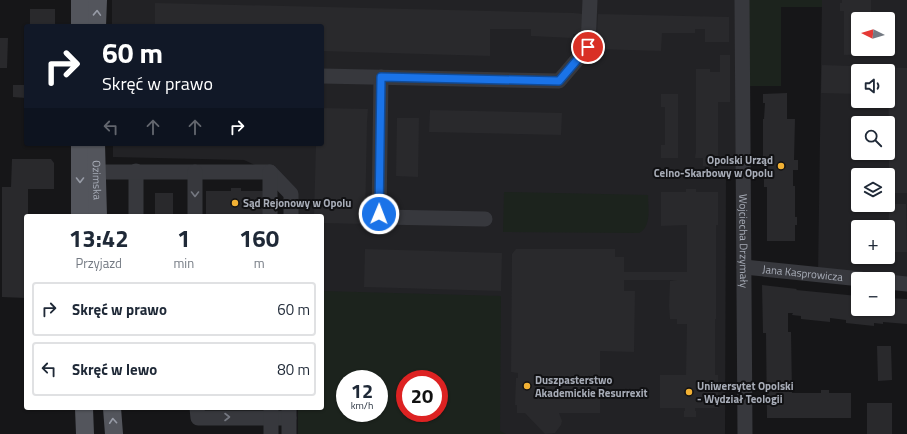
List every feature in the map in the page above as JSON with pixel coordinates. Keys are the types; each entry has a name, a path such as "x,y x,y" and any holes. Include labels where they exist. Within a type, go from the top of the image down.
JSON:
{"main road":[{"path":"80,0 80,24"},
{"path":"97,24 98,0"},
{"name":"Ozimska","path":"80,146 80,214"},
{"name":"Ozimska","path":"96,146 98,214"},
{"path":"84,410 85,434"},
{"path":"112,410 114,434"}],"street":[{"path":"324,76 559,81 588,47 590,0"},
{"name":"Wojciecha Drzymały","path":"742,0 745,434"},
{"path":"381,77 379,214 382,217 485,219"},
{"path":"136,171 136,214"},
{"path":"96,172 270,172 291,194 291,214"},
{"path":"195,172 195,214"},
{"path":"270,172 270,214"},
{"name":"Jana Kasprowicza","path":"744,267 851,278"},
{"path":"895,283 907,284"},
{"path":"198,410 198,418 289,413 289,434"},
{"path":"270,434 271,413"}],"shaded area":[{"path":"112,0 742,0 743,175 726,175 725,434 298,434 298,410 324,410 324,214 291,214 291,194 270,172 244,160 113,157 113,146 324,146 324,24 112,24"},
{"path":"742,0 822,0 822,7 781,7 781,86 743,86"},
{"path":"822,0 907,0 907,284 895,281 895,272 851,272 851,278 818,275"},
{"path":"504,192 648,195 648,221 643,230 639,233 503,232"},
{"path":"324,291 501,296 500,431 506,434 298,434 298,410 324,410"}],"building":[{"path":"842,0 871,0 871,12 851,12 851,55 844,55 844,11 840,11 840,3 842,3"},
{"path":"155,3 574,13 583,14 583,34 573,34 573,38 531,36 531,29 490,29 490,56 324,51 324,24 155,24"},
{"path":"30,9 55,9 55,24 30,24"},
{"path":"598,14 729,17 729,42 705,42 705,29 695,29 695,33 662,33 661,51 596,49"},
{"path":"0,38 8,38 7,68 0,68"},
{"path":"720,55 730,55 730,102 718,102 718,158 712,158 711,166 703,166 703,158 695,158 696,69 710,69 710,72 720,72"},
{"path":"822,65 851,66 851,94 821,93"},
{"path":"895,68 907,68 907,193 895,193 895,168 889,168 889,160 895,160 895,116 889,116 889,108 895,108"},
{"path":"13,85 24,85 24,98 13,97"},
{"name":"Opolski Urząd Celno-Skarbowy w Opolu","path":"787,93 787,119 795,119 794,160 798,160 798,170 793,170 793,186 795,186 795,217 797,217 797,225 795,225 795,241 767,241 767,187 764,187 763,161 763,119 765,103 763,103 763,94"},
{"path":"661,94 678,94 678,158 661,158 661,145 665,145 665,107 661,107"},
{"path":"324,108 368,109 365,224 324,223 324,214 314,214 316,146 324,146"},
{"path":"430,110 562,113 561,135 429,132"},
{"path":"397,118 419,118 418,177 396,176"},
{"path":"12,159 51,159 54,163 54,189 28,189 28,214 24,214 24,298 2,297 2,187 11,187"},
{"name":"Sąd Rejonowy w Opolu","path":"231,188 241,188 241,191 263,191 263,214 206,214 206,191 231,191"},
{"path":"686,189 696,189 696,192 718,192 718,225 716,225 715,375 718,375 718,408 695,408 696,417 684,417 685,408 660,408 660,375 686,375 687,324 677,324 677,319 670,319 670,281 677,280 624,280 624,291 635,291 634,352 600,351 600,413 559,413 562,421 561,425 555,433 545,434 525,413 517,413 517,405 515,405 516,378 518,378 518,373 511,372 512,254 516,249 615,249 615,257 624,257 624,272 687,272 687,225 661,226 661,192 686,192"},
{"path":"155,193 173,193 173,214 155,214"},
{"path":"895,204 906,204 907,252 895,252 895,220 889,220 889,212 895,212"},
{"path":"365,249 502,253 501,291 364,287"},
{"path":"762,285 851,295 851,316 895,316 895,298 907,299 907,324 883,322 883,324 874,323 874,326 846,323 846,320 830,318 830,322 801,319 801,316 788,313 788,332 791,332 792,393 821,393 821,390 829,390 829,393 851,393 851,418 767,418 766,333 763,333"},
{"path":"877,346 891,346 892,380 878,381"},
{"path":"867,403 892,403 892,434 867,434"}],"place":[{"name":"Opolski Urząd Celno-Skarbowy w Opolu","path":"781,166"},
{"name":"Sąd Rejonowy w Opolu","path":"235,203"},
{"name":"Duszpasterstwo Akademickie Resurrexit","path":"527,386"},
{"name":"Uniwersytet Opolski - Wydział Teologii","path":"689,392"}],"route":[{"path":"379,214 381,77 559,81 588,47"}]}
